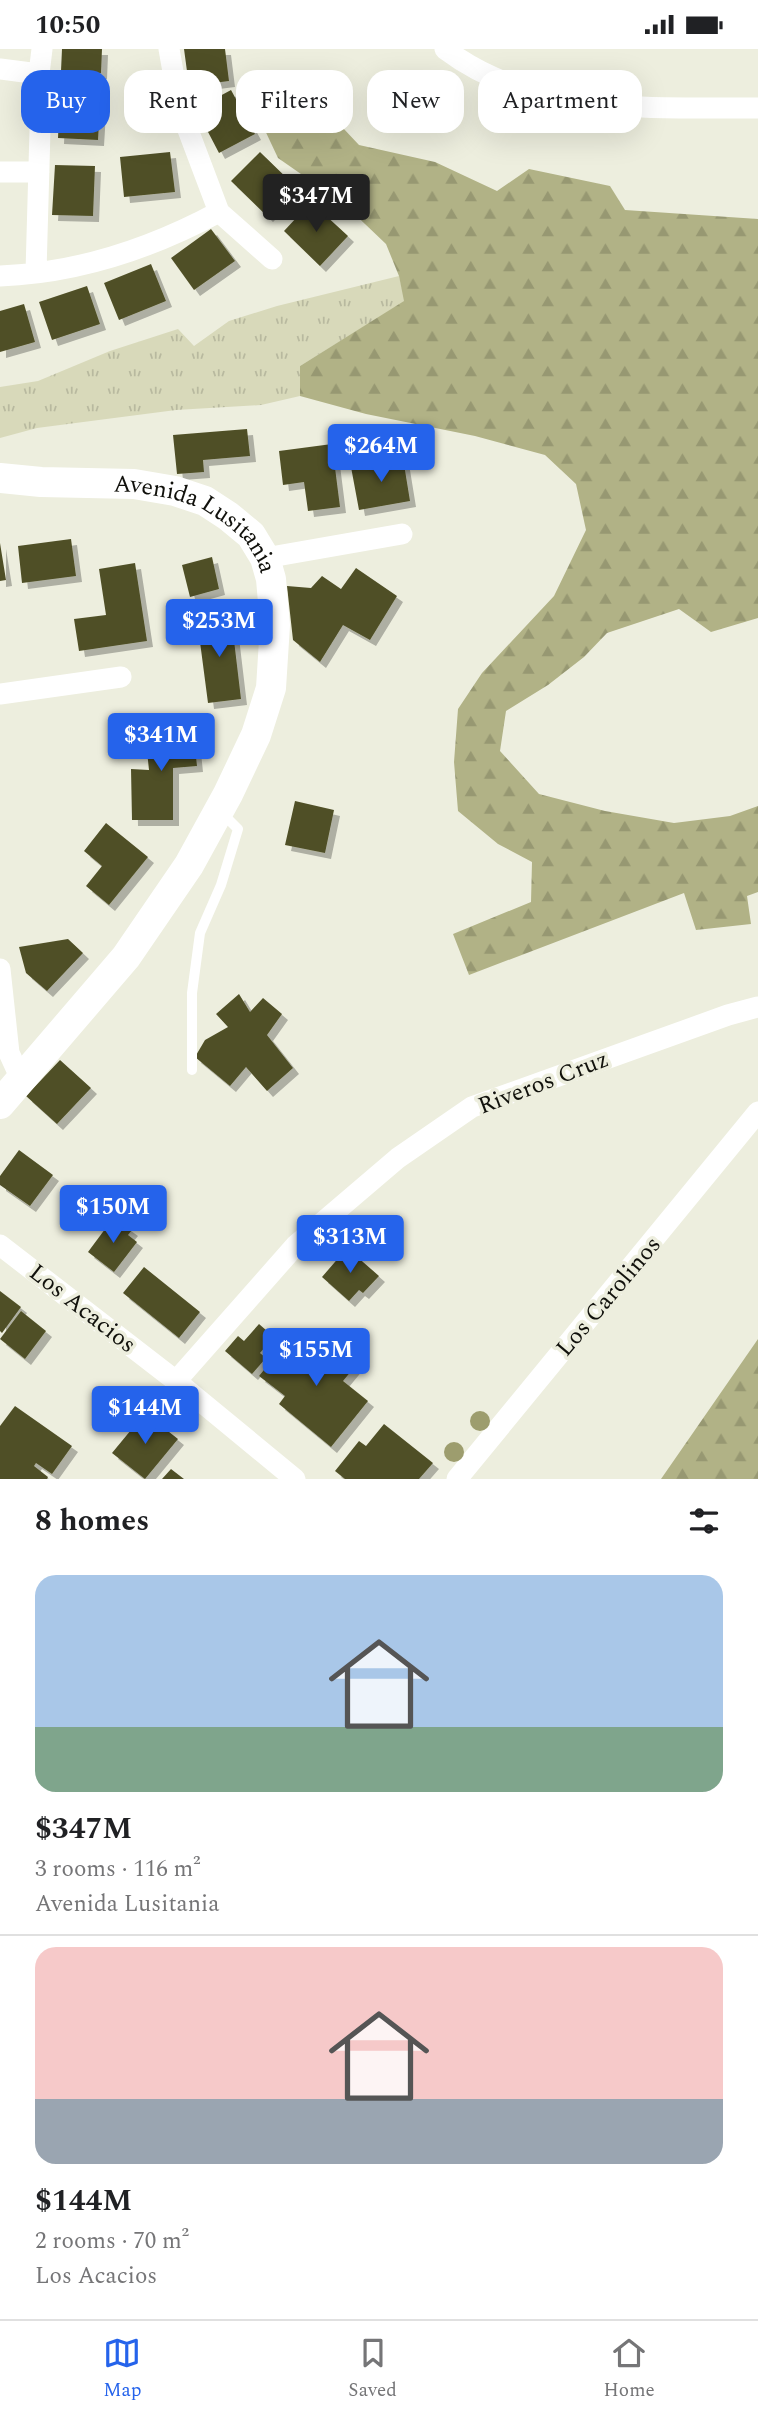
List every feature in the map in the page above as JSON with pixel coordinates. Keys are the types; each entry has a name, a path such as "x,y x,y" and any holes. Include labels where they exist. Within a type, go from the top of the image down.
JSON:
{"street":[{"path":"39,70 42,49"},
{"path":"169,49 179,106 219,212 272,258"},
{"path":"446,49 488,76 538,95 561,100 641,106 758,108"},
{"path":"0,69 21,72"},
{"path":"36,272 39,133"},
{"path":"0,172 39,172"},
{"path":"0,276 98,261 173,236 219,212"},
{"name":"Avenida Lusitania","path":"0,478 41,482 134,484 174,491 205,501 251,535 265,558 271,579 275,625 271,688 256,735 189,865 126,957 0,1104"},
{"path":"265,558 402,534"},
{"path":"0,694 121,677"},
{"path":"0,969 9,1053 21,1079"},
{"name":"Riveros Cruz","path":"176,1381 296,1245 398,1159 472,1107 727,1015 758,1007"},
{"name":"Los Carolinos","path":"457,1479 758,1112"},
{"name":"Los Acacios","path":"0,1245 176,1381 295,1479"}],"lane":[{"path":"192,1070 192,993 200,933 221,885 238,829 219,810"}],"green space":[{"path":"266,133 348,133 359,145 435,162 497,191 529,169 610,186 625,210 758,219 758,618 711,632 679,609 607,633 584,657 548,685 506,711 500,751 539,794 605,811 674,823 730,816 758,806 758,892 747,896 751,924 696,930 684,893 469,975 453,934 531,902 532,862 498,844 458,811 454,762 458,709 482,673 554,596 586,530 576,484 545,455 300,396 300,366 404,301 399,276 386,244 344,204 278,158"},
{"path":"399,276 405,301 300,366 300,396 261,405 176,410 37,428 0,438 0,387 38,381 110,351 178,329 194,346 229,321 277,306"},
{"path":"758,1339 758,1479 661,1479"}],"building":[{"path":"62,49 102,49 101,70 61,70"},
{"path":"184,49 225,49 229,81 222,82 222,70 187,70"},
{"path":"231,90 236,99 236,133 255,134 219,153 209,133 222,133 222,95"},
{"path":"58,133 98,133 98,140 58,138"},
{"path":"170,152 175,192 124,197 120,157"},
{"path":"260,152 296,187 267,216 231,181"},
{"path":"55,165 95,166 93,216 52,215"},
{"path":"311,202 348,236 320,266 284,231"},
{"path":"211,229 235,261 194,290 171,258"},
{"path":"151,264 166,301 119,320 104,283"},
{"path":"87,286 100,324 52,340 39,302"},
{"path":"24,304 35,342 0,352 0,311"},
{"path":"247,429 250,456 203,460 204,472 177,474 173,435"},
{"path":"332,444 340,507 308,511 304,482 283,485 279,451"},
{"path":"403,458 410,501 359,510 351,467"},
{"path":"71,539 76,576 22,583 18,546"},
{"path":"0,543 6,580 0,581"},
{"path":"212,557 219,589 190,597 182,565"},
{"path":"135,563 147,641 79,651 74,619 106,615 99,569"},
{"path":"356,568 397,596 370,640 343,625 320,662 293,640 287,586 311,588 322,576 341,589"},
{"path":"231,615 241,699 208,703 197,619"},
{"path":"193,727 197,766 173,768 173,820 132,820 131,769 149,770 145,732"},
{"path":"295,801 334,810 325,853 285,845"},
{"path":"106,823 148,857 109,905 86,886 102,866 84,851"},
{"path":"68,939 83,953 47,991 26,973 19,947"},
{"path":"239,994 250,1012 263,998 282,1014 267,1035 293,1068 267,1091 246,1067 230,1086 195,1057 205,1040 228,1027 216,1014"},
{"path":"60,1060 91,1088 57,1124 26,1096"},
{"path":"19,1150 53,1175 30,1206 0,1185 0,1176"},
{"path":"114,1217 132,1230 128,1235 137,1242 114,1272 88,1252"},
{"path":"347,1248 379,1276 363,1293 359,1290 349,1301 322,1277"},
{"path":"144,1267 200,1312 179,1338 123,1293"},
{"path":"0,1291 21,1307 2,1333 0,1331"},
{"path":"21,1311 46,1331 25,1359 0,1339"},
{"path":"259,1324 274,1337 260,1353 266,1358 252,1374 225,1351 238,1336 244,1341"},
{"path":"292,1335 320,1357 331,1343 357,1364 343,1381 368,1401 331,1447 279,1404 285,1396 259,1376"},
{"path":"15,1406 72,1446 52,1474 36,1463 34,1466 48,1477 47,1479 0,1479 0,1426"},
{"path":"145,1413 178,1439 145,1479 112,1453"},
{"path":"384,1424 433,1463 419,1479 345,1479 335,1471 359,1441 366,1446"},
{"path":"171,1469 184,1479 162,1479"}]}
